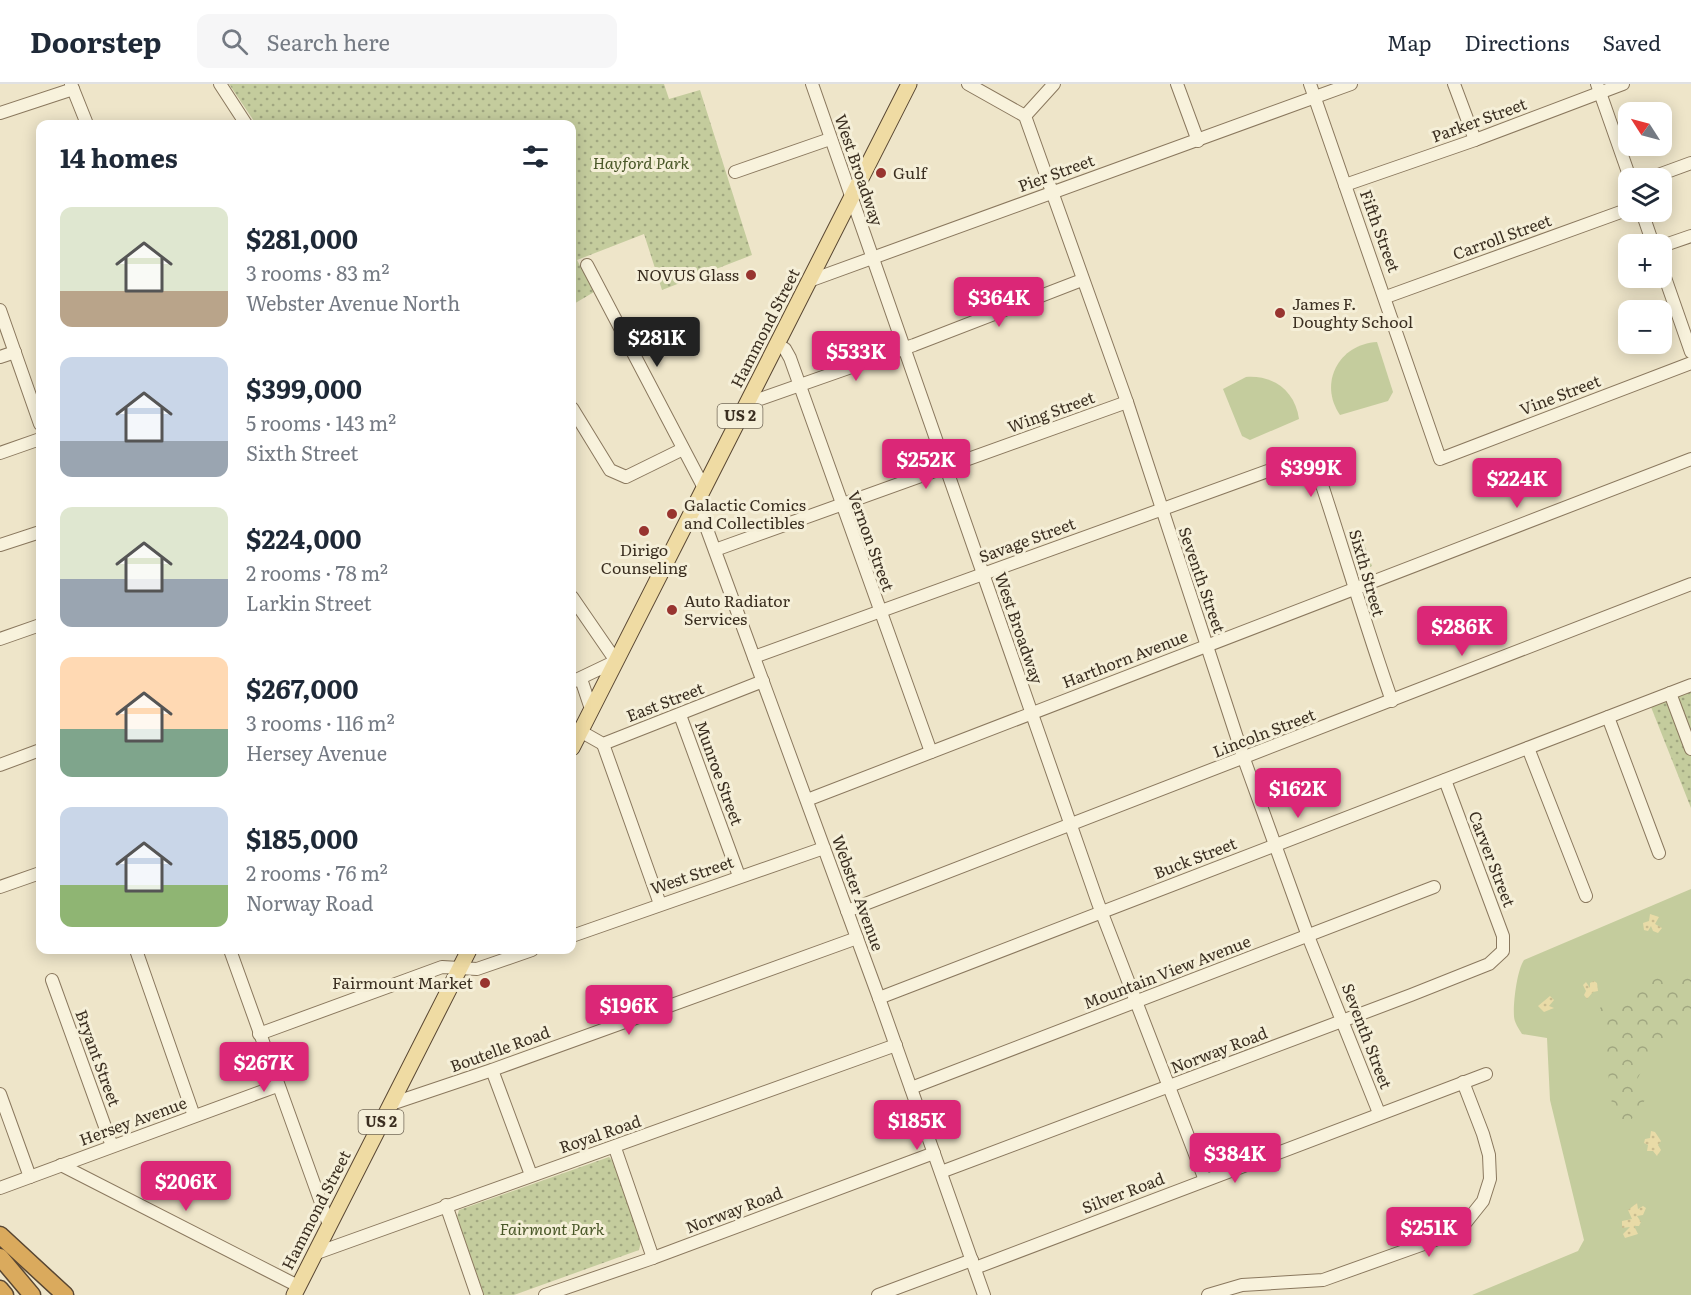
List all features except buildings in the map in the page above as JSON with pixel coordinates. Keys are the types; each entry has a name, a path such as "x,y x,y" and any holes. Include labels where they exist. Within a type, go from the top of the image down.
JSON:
{"highway":[{"path":"0,1235 64,1295"},
{"path":"0,1257 32,1295"},
{"path":"0,1289 5,1295"}],"main road":[{"name":"Hammond Street","path":"576,740 909,84"},
{"name":"Hammond Street","path":"296,1291 467,954"}],"street":[{"path":"220,84 243,120"},
{"name":"West Broadway","path":"812,84 850,200 947,467 1070,826 1167,1087 1205,1180"},
{"path":"968,84 1025,116 1053,84"},
{"path":"1177,84 1198,141"},
{"name":"Fifth Street","path":"1310,84 1386,297 1440,459"},
{"name":"Pier Street","path":"809,281 1351,84"},
{"path":"1454,84 1475,140"},
{"name":"Parker Street","path":"1345,185 1475,140 1599,88 1623,84"},
{"path":"0,113 72,87 85,120"},
{"path":"1599,88 1627,168"},
{"name":"Seventh Street","path":"1025,116 1127,402 1244,759 1308,936 1344,1020 1378,1113"},
{"path":"735,172 830,139"},
{"path":"1672,170 1691,163"},
{"name":"Carroll Street","path":"1386,297 1618,213"},
{"path":"1672,243 1691,236"},
{"path":"587,265 704,488"},
{"path":"746,404 904,349 1082,280"},
{"path":"1669,288 1690,345"},
{"path":"0,310 36,412"},
{"name":"Vernon Street","path":"777,344 785,349 931,752"},
{"path":"0,357 15,352"},
{"name":"Vine Street","path":"1440,459 1691,363"},
{"name":"Wing Street","path":"715,550 840,503 1127,402"},
{"path":"576,415 610,470 626,477 683,449"},
{"path":"0,453 36,440"},
{"name":"Savage Street","path":"754,657 1312,454"},
{"name":"Sixth Street","path":"1312,454 1355,588 1356,599 1392,701"},
{"name":"Harthorn Avenue","path":"807,800 1691,459"},
{"name":"Webster Avenue","path":"695,505 715,550 807,800 984,1295"},
{"path":"0,545 36,533"},
{"name":"Lincoln Street","path":"847,910 1244,759 1691,584"},
{"path":"576,603 616,661 576,681 591,709"},
{"path":"0,639 36,626"},
{"name":"East Street","path":"603,744 763,681"},
{"name":"Buck Street","path":"879,998 1691,685"},
{"path":"1670,693 1691,749"},
{"name":"Munroe Street","path":"680,715 739,876"},
{"path":"1608,717 1659,853"},
{"path":"580,731 603,744 660,904"},
{"path":"1528,748 1586,896"},
{"path":"0,765 36,752"},
{"name":"Carver Street","path":"1445,780 1503,936 1503,951"},
{"name":"West Street","path":"576,935 824,848"},
{"path":"0,887 36,874"},
{"name":"Mountain View Avenue","path":"911,1088 1434,887"},
{"name":"Boutelle Road","path":"391,1104 492,1070 857,938"},
{"name":"Norway Road","path":"941,1172 1489,964 1503,951"},
{"path":"137,954 194,1116"},
{"path":"231,954 277,1086 329,1225"},
{"path":"259,1034 442,967 477,969 520,954"},
{"name":"Bryant Street","path":"52,980 112,1146"},
{"name":"Royal Road","path":"314,1254 531,1175 615,1148 896,1045"},
{"path":"492,1070 531,1175"},
{"name":"Silver Road","path":"878,1295 973,1264 1205,1180 1486,1074"},
{"path":"1208,1295 1242,1285 1323,1280 1435,1240 1463,1226 1483,1201 1490,1179 1489,1155 1463,1082"},
{"name":"Hersey Avenue","path":"0,1188 277,1086"},
{"path":"0,1094 30,1177"},
{"path":"615,1148 653,1258"},
{"name":"Norway Road","path":"545,1295 570,1291 934,1153"},
{"path":"61,1165 296,1291"},
{"path":"446,1205 477,1295"}],"green space":[{"name":"Hayford Park","path":"229,84 664,84 669,99 700,90 752,255 662,290 644,234 577,260 594,292 576,303 576,120 253,120"},
{"path":"1377,342 1393,392 1388,401 1340,415 1331,390 1336,367 1352,350 1364,344"},
{"path":"1246,377 1266,379 1282,387 1293,400 1299,419 1250,440 1242,436 1223,389"},
{"path":"1362,538 1372,566 1361,570 1351,542"},
{"path":"1691,692 1691,808 1651,707"},
{"path":"1691,889 1691,1295 1472,1295 1578,1251 1584,1240 1550,1100 1547,1038 1522,1034 1514,1018 1516,987 1524,960"},
{"path":"1673,970 1691,975 1691,1019 1664,1041 1647,1062 1635,1084 1645,1100 1631,1120 1621,1127 1614,1121 1602,1023 1597,1011 1604,1004 1618,1006 1619,995"},
{"name":"Fairmont Park","path":"609,1157 613,1161 641,1242 639,1250 514,1295 484,1295 457,1217 459,1210"}],"sand":[{"path":"1650,914 1659,917 1655,924 1662,928 1658,933 1653,931 1651,926 1648,931 1644,930 1643,923 1649,921"},
{"path":"1594,981 1597,983 1598,991 1593,992 1587,999 1583,985 1586,982 1590,988 1590,983"},
{"path":"1550,996 1554,1000 1549,1006 1554,1008 1544,1012 1538,1006"},
{"path":"1651,1131 1655,1132 1661,1141 1658,1145 1661,1150 1657,1156 1653,1151 1647,1151 1648,1145 1644,1143 1645,1139 1650,1138"},
{"path":"1637,1203 1638,1209 1643,1206 1646,1208 1643,1215 1637,1216 1641,1222 1639,1226 1634,1226 1638,1234 1625,1238 1623,1234 1630,1227 1622,1228 1622,1221 1632,1219 1628,1210"}],"place":[{"name":"Gulf","path":"881,173"},
{"name":"NOVUS Glass","path":"751,275"},
{"name":"James F. Doughty School","path":"1280,313"},
{"name":"Galactic Comics and Collectibles","path":"672,514"},
{"name":"Dirigo Counseling","path":"644,531"},
{"name":"Auto Radiator Services","path":"672,610"},
{"name":"Fairmount Market","path":"485,983"}]}
